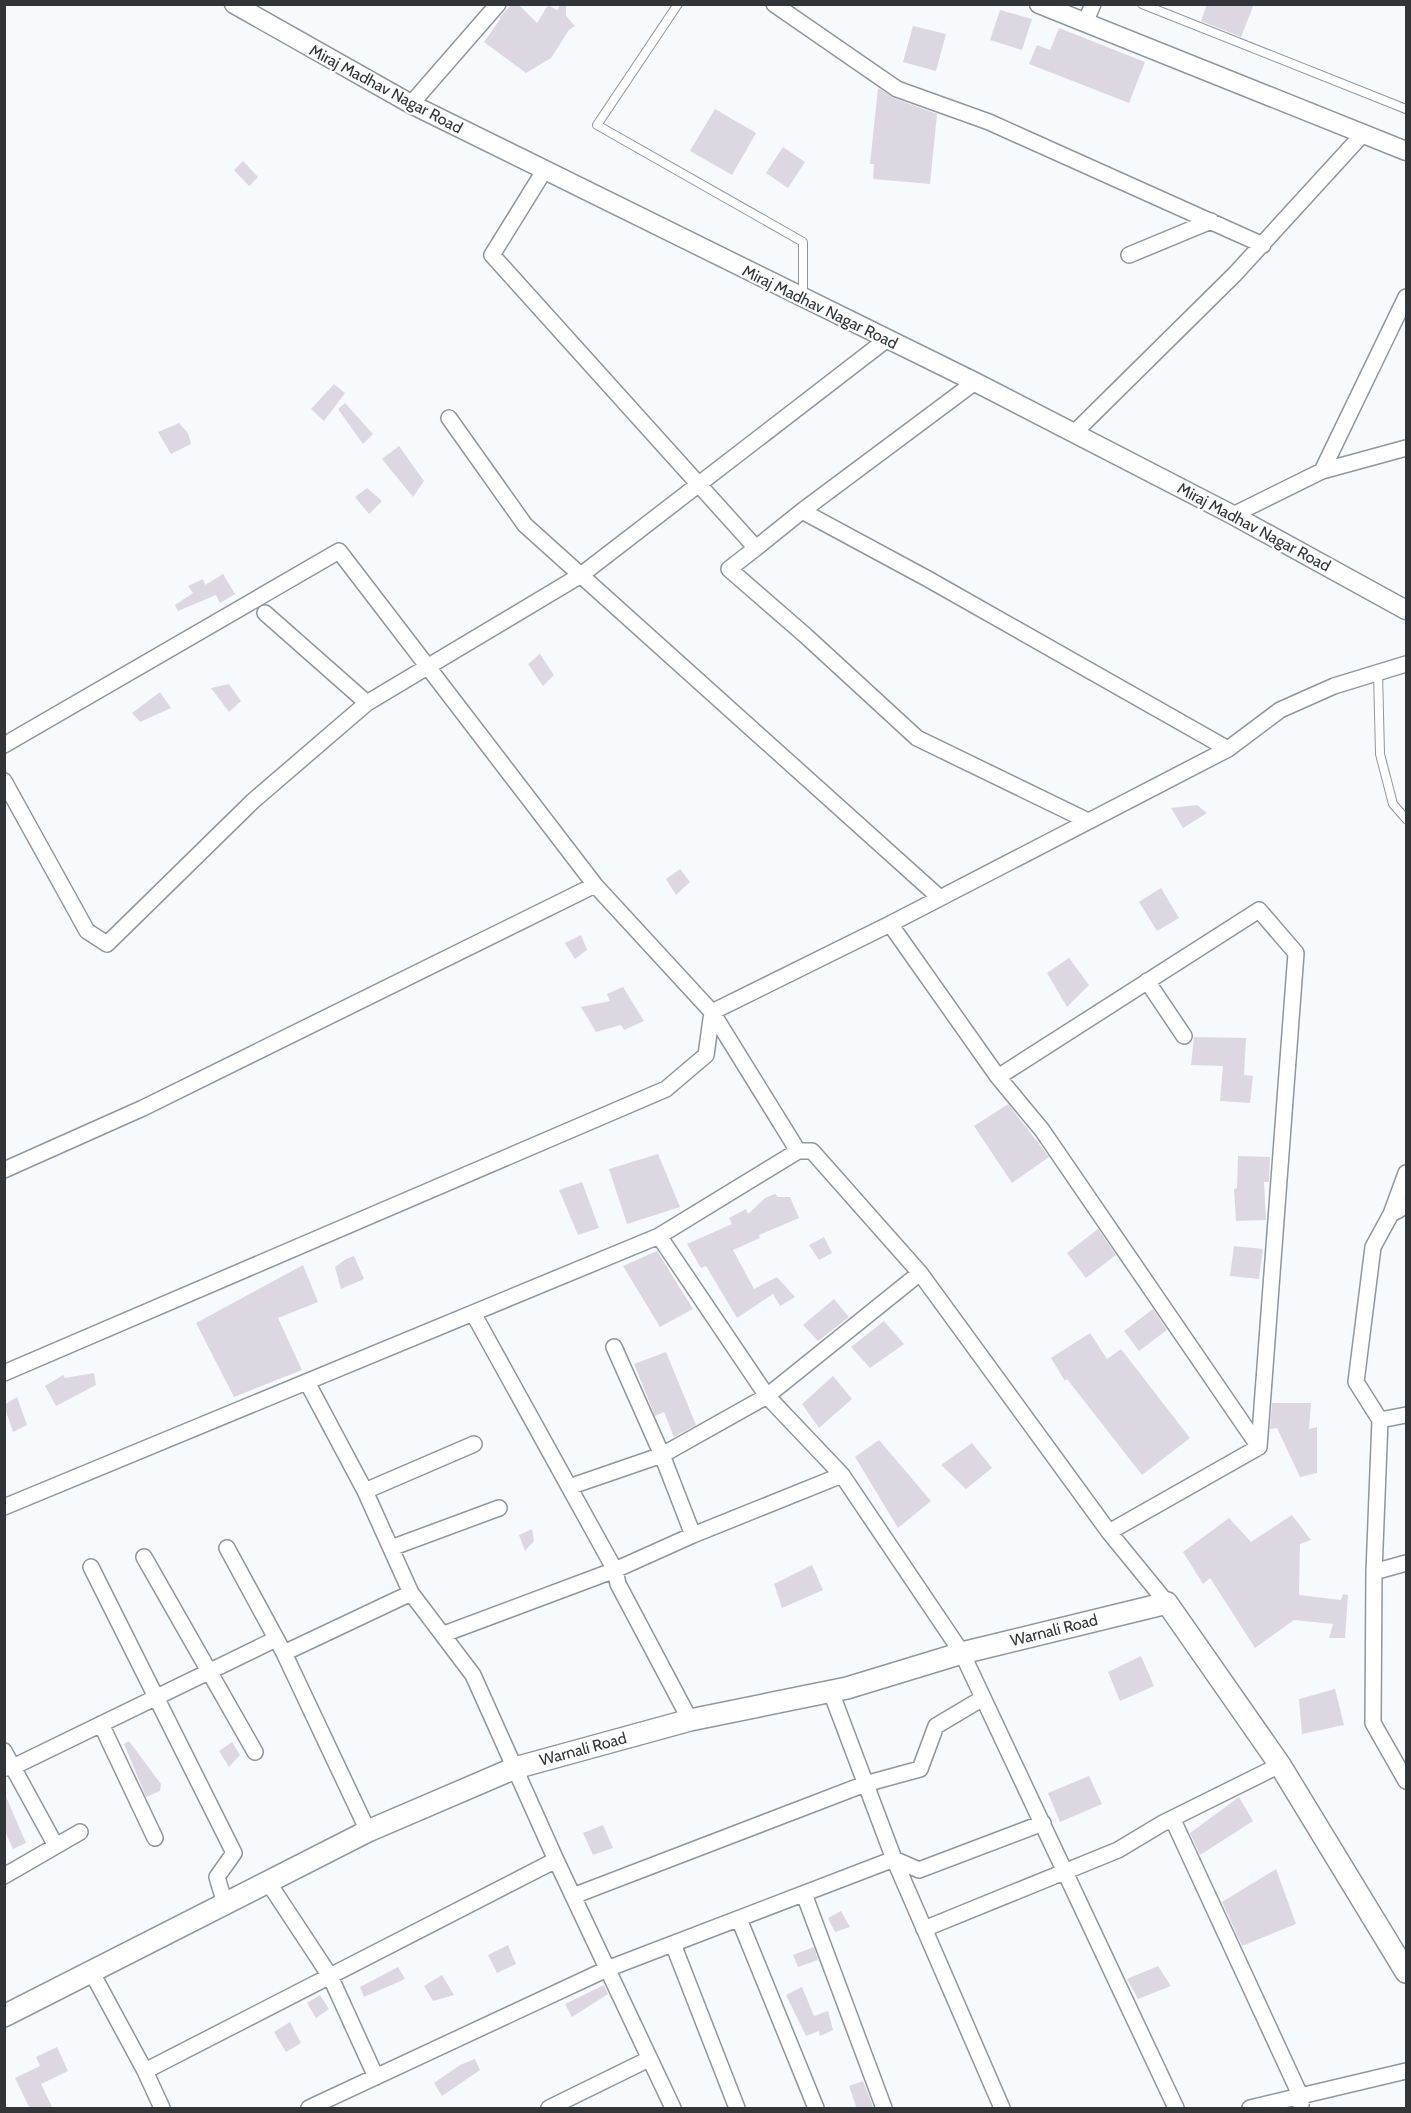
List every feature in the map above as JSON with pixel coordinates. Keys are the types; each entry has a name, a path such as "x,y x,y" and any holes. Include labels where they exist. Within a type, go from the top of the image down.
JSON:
{"main road":[{"name":"Warnali Road","path":"4,2016 368,1831 514,1768 690,1720 848,1689 962,1653 1167,1603"},
{"path":"1167,1603 1280,1765 1407,1972"}],"street":[{"name":"Miraj Madhav Nagar Road","path":"234,4 411,104 975,382 1233,515 1407,610"},
{"path":"411,104 498,4"},
{"path":"774,4 897,89 989,122 1263,245"},
{"path":"1039,4 1362,135 1407,151"},
{"path":"1085,23 1093,4"},
{"path":"1074,433 1235,274 1362,135"},
{"path":"544,171 492,255 756,548"},
{"path":"1129,255 1211,221"},
{"path":"1322,471 1407,297"},
{"path":"4,782 87,930 107,944 253,801 367,703 581,575 886,339"},
{"path":"975,382 802,511 729,569 917,738 1088,821"},
{"path":"449,418 525,525 940,898"},
{"path":"1233,515 1322,471 1407,448"},
{"path":"802,511 928,579 1228,749"},
{"path":"4,745 339,551 595,885 711,1012 798,1151"},
{"path":"266,613 367,703"},
{"path":"711,1012 890,924 1228,749 1280,710 1334,686 1407,664"},
{"path":"4,1170 143,1108 595,885"},
{"path":"998,1077 1259,910 1296,953 1258,1447"},
{"path":"890,924 998,1077 1042,1130 1258,1447"},
{"path":"1147,981 1184,1036"},
{"path":"4,1373 666,1089 706,1055 711,1012"},
{"path":"4,1507 660,1236 798,1151 812,1151 920,1273 1109,1532 1167,1603"},
{"path":"1407,1173 1373,1247 1356,1382 1380,1420 1374,1572 1373,1724 1407,1781"},
{"path":"1390,1214 1407,1206"},
{"path":"660,1236 767,1396 842,1475 962,1653 1176,2109"},
{"path":"569,1487 662,1455 767,1396 920,1273"},
{"path":"473,1312 615,1570 618,1584 690,1720"},
{"path":"614,1347 662,1455 693,1535"},
{"path":"307,1382 365,1491 411,1593 473,1675 556,1860 673,2109"},
{"path":"1380,1420 1407,1415"},
{"path":"365,1491 474,1444"},
{"path":"1109,1532 1258,1447"},
{"path":"444,1634 615,1570 693,1535 842,1475"},
{"path":"391,1548 498,1508"},
{"path":"227,1548 284,1653 368,1831"},
{"path":"144,1557 255,1752"},
{"path":"1374,1572 1407,1563"},
{"path":"91,1567 234,1853 217,1877 225,1904"},
{"path":"284,1653 411,1593"},
{"path":"9,1768 276,1639"},
{"path":"831,1692 894,1859 1002,2109"},
{"path":"573,1896 865,1784 920,1768 936,1726 983,1698"},
{"path":"101,1724 155,1838"},
{"path":"4,1751 9,1768 56,1846"},
{"path":"924,1929 1118,1850 1163,1823 1280,1765"},
{"path":"1163,1823 1173,1820 1301,2103"},
{"path":"309,2109 607,1969 894,1859 920,1870 1043,1823"},
{"path":"4,1876 80,1832"},
{"path":"145,2071 556,1860"},
{"path":"268,1882 330,1976 376,2077"},
{"path":"804,1894 884,2109"},
{"path":"739,1919 816,2109"},
{"path":"673,1944 737,2109"},
{"path":"91,1971 145,2071 162,2109"},
{"path":"549,2109 649,2059"},
{"path":"1250,2109 1301,2103 1407,2070"}],"lane":[{"path":"678,4 597,125 803,242 803,298"},
{"path":"1142,4 1407,109"},
{"path":"1378,672 1380,754 1393,804 1407,819"}],"building":[{"path":"512,4 518,4 537,23 548,5 557,10 561,4 566,4 566,16 575,26 569,30 551,58 526,73 484,42 501,18 499,18"},
{"path":"1207,4 1254,4 1241,37 1201,21"},
{"path":"1000,10 1032,19 1022,50 990,40"},
{"path":"913,26 946,34 936,71 903,62"},
{"path":"1059,28 1145,62 1129,103 1029,64 1037,45 1050,50"},
{"path":"878,88 894,98 937,114 930,184 873,179 874,164 870,164"},
{"path":"715,109 756,133 732,175 690,151"},
{"path":"783,147 805,162 788,188 766,173"},
{"path":"243,161 258,177 249,186 234,170"},
{"path":"334,384 345,393 324,421 311,409"},
{"path":"345,403 373,434 363,444 338,409"},
{"path":"179,423 188,433 191,444 171,454 158,432"},
{"path":"399,446 424,481 413,497 382,459"},
{"path":"367,488 382,501 369,514 355,497"},
{"path":"223,574 235,594 220,603 216,595 178,611 175,605 193,593 188,586 203,579 205,585"},
{"path":"540,654 554,675 543,686 528,664"},
{"path":"229,684 241,701 229,712 211,688"},
{"path":"160,692 171,708 140,722 132,713"},
{"path":"1197,805 1207,813 1183,828 1171,808"},
{"path":"680,869 690,882 676,895 666,879"},
{"path":"1161,888 1179,918 1157,931 1139,902"},
{"path":"581,935 587,950 575,959 565,943"},
{"path":"1069,958 1089,985 1067,1007 1047,973"},
{"path":"623,987 644,1021 624,1030 621,1025 596,1032 581,1007 610,1001 607,994"},
{"path":"1194,1037 1246,1038 1244,1075 1253,1076 1250,1103 1220,1101 1223,1066 1191,1065"},
{"path":"1008,1104 1049,1157 1012,1183 974,1126"},
{"path":"658,1154 680,1207 627,1224 609,1169"},
{"path":"1238,1156 1270,1157 1269,1182 1264,1182 1266,1220 1236,1221 1234,1189 1237,1188"},
{"path":"582,1182 599,1228 578,1235 559,1190"},
{"path":"775,1194 778,1197 790,1197 799,1218 759,1235 760,1238 733,1250 754,1289 777,1277 795,1297 780,1306 773,1294 737,1318 706,1266 701,1268 687,1244 732,1224 729,1218 746,1209 748,1214 765,1198"},
{"path":"1098,1229 1116,1255 1086,1278 1067,1253"},
{"path":"824,1237 832,1253 819,1260 809,1245"},
{"path":"1234,1246 1263,1249 1259,1279 1230,1276"},
{"path":"657,1251 693,1309 660,1327 623,1266"},
{"path":"354,1256 364,1279 341,1289 335,1267"},
{"path":"303,1265 318,1302 278,1318 302,1370 234,1397 196,1323"},
{"path":"834,1299 849,1317 818,1341 803,1325"},
{"path":"1153,1309 1167,1330 1139,1351 1124,1331"},
{"path":"884,1321 904,1344 870,1368 851,1347"},
{"path":"1090,1333 1107,1359 1121,1349 1190,1438 1142,1475 1067,1379 1065,1381 1051,1358"},
{"path":"666,1352 696,1425 674,1437 664,1412 655,1416 634,1364"},
{"path":"94,1373 96,1385 56,1406 45,1386 63,1375 65,1378"},
{"path":"833,1376 852,1399 819,1428 802,1404"},
{"path":"17,1397 27,1425 13,1432 4,1405"},
{"path":"1272,1403 1311,1403 1309,1429 1317,1427 1317,1473 1300,1477 1277,1428 1270,1429"},
{"path":"879,1440 931,1501 898,1528 855,1457"},
{"path":"972,1443 992,1468 966,1489 941,1465"},
{"path":"1292,1515 1311,1540 1300,1544 1299,1595 1341,1600 1343,1594 1348,1595 1345,1638 1329,1638 1333,1624 1294,1620 1255,1648 1210,1578 1203,1584 1183,1552 1229,1518 1251,1542"},
{"path":"532,1529 534,1541 525,1551 519,1535"},
{"path":"812,1565 823,1590 782,1608 774,1584"},
{"path":"1141,1656 1154,1686 1120,1701 1108,1672"},
{"path":"1335,1689 1344,1725 1302,1734 1299,1699"},
{"path":"129,1741 161,1784 160,1791 146,1797 124,1744"},
{"path":"232,1742 240,1755 229,1767 219,1751"},
{"path":"1089,1776 1102,1804 1060,1822 1048,1793"},
{"path":"4,1792 26,1843 13,1849 4,1829"},
{"path":"1239,1797 1253,1821 1200,1855 1190,1833"},
{"path":"603,1825 613,1848 593,1855 583,1833"},
{"path":"1276,1869 1296,1924 1242,1946 1222,1902"},
{"path":"841,1911 850,1927 835,1932 828,1918"},
{"path":"508,1945 516,1964 497,1973 488,1955"},
{"path":"814,1947 818,1960 798,1967 793,1955"},
{"path":"1158,1966 1171,1986 1138,1999 1127,1979"},
{"path":"398,1967 405,1979 364,1997 360,1987"},
{"path":"442,1975 454,1995 433,2001 424,1986"},
{"path":"604,1985 608,1994 572,2017 565,2004"},
{"path":"802,1987 814,2016 828,2011 833,2030 820,2036 819,2031 806,2036 786,1995"},
{"path":"320,1995 329,2009 316,2018 307,2003"},
{"path":"290,2022 301,2043 286,2052 274,2032"},
{"path":"57,2047 68,2071 41,2084 53,2109 30,2109 15,2078 40,2066 36,2057"},
{"path":"475,2059 480,2070 442,2096 434,2083 460,2065"},
{"path":"863,2081 874,2109 857,2109 849,2086"}]}
